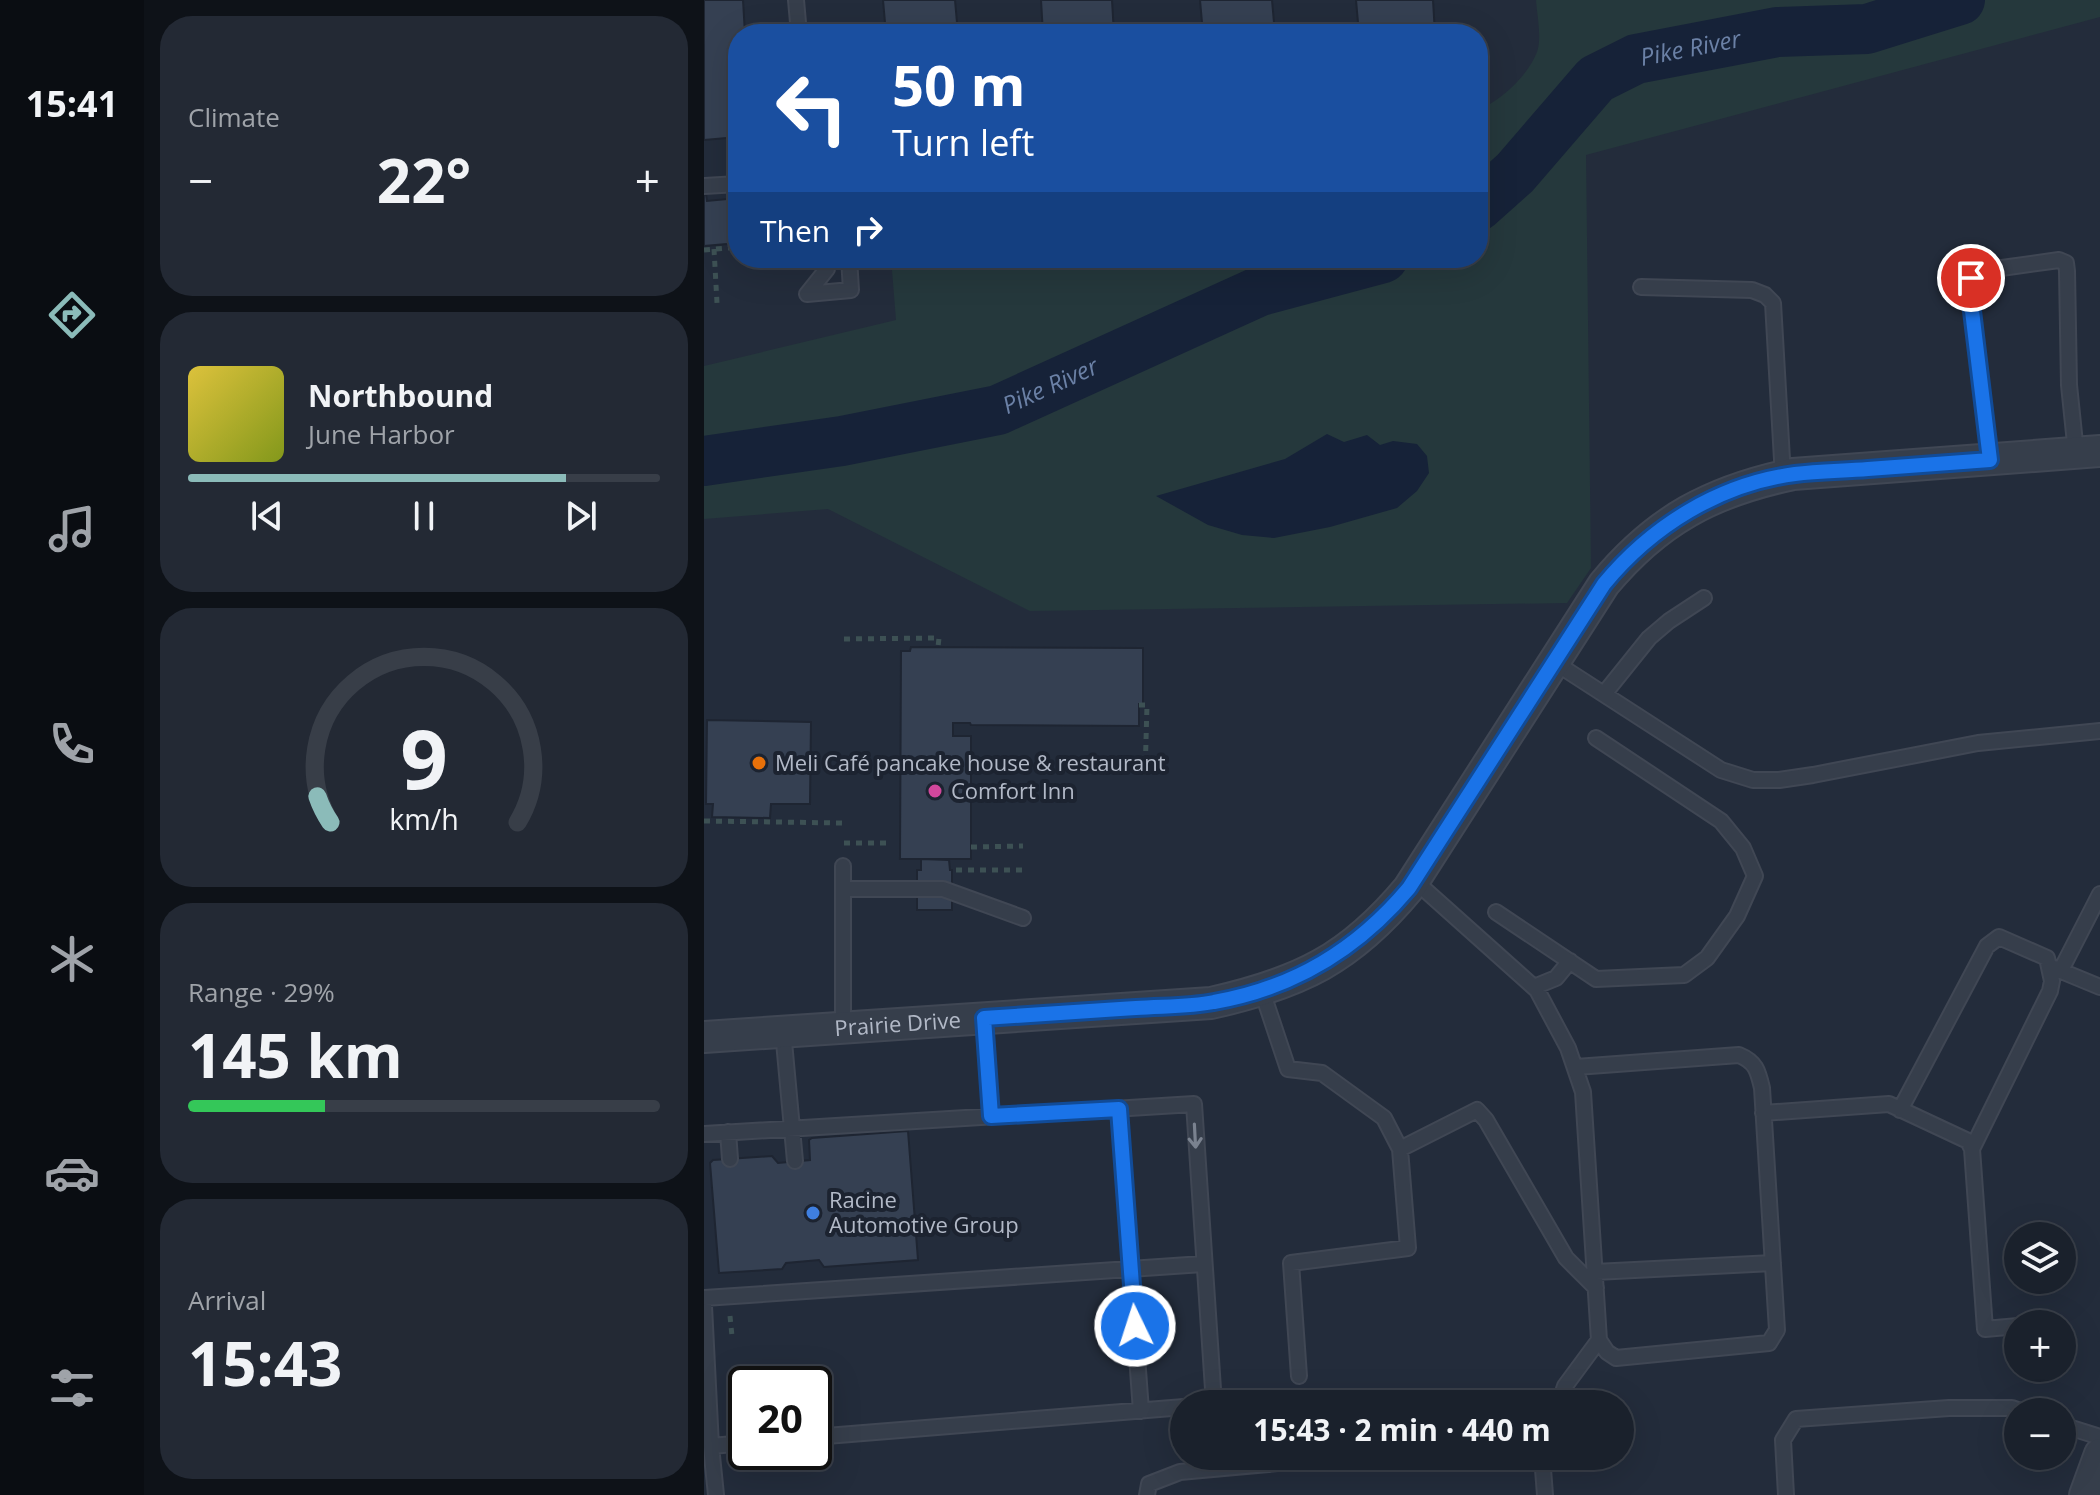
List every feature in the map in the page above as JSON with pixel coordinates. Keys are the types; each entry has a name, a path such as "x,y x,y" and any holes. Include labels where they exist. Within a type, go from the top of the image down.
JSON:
{"street":[{"name":"Prairie Drive","path":"704,1037 1211,1003 1262,991 1310,971 1354,943 1392,908 1414,880 1604,584 1657,531 1698,505 1744,485 1783,477 2088,452"},
{"path":"2085,1495 2100,1454"}],"lane":[{"path":"796,0 798,24"},
{"path":"704,186 728,185"},
{"path":"1990,460 1969,286 1971,278 1980,271 2059,260 2066,263 2067,271 2069,385 2088,452"},
{"path":"827,268 807,294 851,290 850,268"},
{"path":"1641,287 1752,290 1765,295 1773,303 1783,477"},
{"path":"1604,694 1649,638 1704,598"},
{"path":"1554,662 1721,770 1753,780 1813,775 1978,743 2100,731"},
{"path":"1496,912 1596,979 1684,975 1707,958 1737,916 1755,876 1743,848 1721,821 1596,738"},
{"path":"843,866 843,1027"},
{"path":"1414,880 1534,987 1555,1020 1576,1067 1583,1092 1599,1340 1607,1352 1616,1358 1769,1343 1777,1330 1758,1070 1751,1060 1739,1055 1576,1067"},
{"path":"843,889 943,889 1023,918"},
{"path":"1972,1149 2050,991 2055,969 2100,894"},
{"path":"1900,1110 1987,946 1999,937 2047,958 2055,969 2100,987"},
{"path":"1534,987 1556,978 1570,961"},
{"path":"1262,991 1288,1069 1322,1073 1350,1092 1384,1118 1400,1149 1408,1248 1291,1263 1299,1376"},
{"path":"984,1018 991,1116"},
{"path":"783,1031 795,1161"},
{"path":"704,1134 794,1128 897,1127 991,1116 1194,1104 1213,1390"},
{"path":"1763,1113 1889,1104 1968,1141 1972,1149 1985,1329 2004,1327"},
{"path":"1119,1109 1141,1411"},
{"path":"1400,1149 1477,1110 1486,1120 1566,1258 1596,1280 1773,1263"},
{"path":"728,1132 730,1159"},
{"path":"704,1298 1203,1264"},
{"path":"704,1306 716,1495"},
{"path":"1564,1390 1599,1340"},
{"path":"832,1436 1170,1408"},
{"path":"1786,1495 1783,1440 1796,1419 1949,1408 2004,1408"},
{"path":"2076,1429 2100,1437"},
{"path":"711,1446 728,1445"},
{"path":"1147,1495 1149,1484 1180,1472 1202,1470"},
{"path":"1543,1470 1545,1495"}],"path":[{"path":"704,250 728,248"},
{"path":"714,249 717,303"},
{"path":"844,639 939,638 938,647"},
{"path":"1139,705 1147,705 1145,776"},
{"path":"704,821 844,823"},
{"path":"843,843 891,843"},
{"path":"971,847 1023,846"},
{"path":"979,871 1023,870"},
{"path":"730,1311 732,1336"}],"green space":[{"path":"1536,0 2100,0 2100,17 1586,155 1591,568 1567,603 1030,611 828,509 704,519 704,366 896,320 892,268 1488,268 1488,105 1512,87 1533,61 1537,52 1539,26"}],"water":[{"path":"1327,434 1344,442 1367,435 1380,445 1393,441 1417,444 1427,456 1429,473 1417,491 1397,508 1330,527 1274,538 1242,535 1208,525 1156,496 1285,459"}],"building":[{"path":"704,0 743,0 744,24 728,24 728,138 704,140"},
{"path":"883,0 955,0 957,24 885,24"},
{"path":"1041,0 1112,0 1113,24 1042,24"},
{"path":"1200,0 1272,0 1274,24 1202,24"},
{"path":"1356,0 1433,0 1434,24 1358,24"},
{"path":"704,195 707,201 728,199 728,244 704,246"},
{"name":"Comfort Inn","path":"911,647 1143,648 1143,704 1139,704 1139,726 953,723 953,736 971,736 971,859 900,859 901,651 910,651"},
{"name":"Meli Café pancake house & restaurant","path":"707,720 811,722 810,804 771,804 770,818 712,817 713,804 706,804"},
{"path":"921,859 949,860 952,910 917,910 917,870 921,870"},
{"name":"Racine Automotive Group","path":"908,1131 918,1260 824,1267 819,1260 786,1263 782,1269 719,1273 710,1163 713,1160 772,1156 778,1163 810,1160 809,1140 812,1138"}],"waterway":[{"name":"Pike River","path":"1488,197 1515,173 1596,79 1636,59 1777,32 1867,29 1960,0"},
{"name":"Pike River","path":"704,461 842,441 998,410 1260,291 1346,268"}],"place":[{"name":"Meli Café pancake house & restaurant","path":"759,763"},
{"name":"Comfort Inn","path":"935,791"},
{"name":"Racine Automotive Group","path":"813,1213"}],"route":[{"path":"1135,1326 1119,1109 991,1116 984,1018 1211,1003 1286,982 1333,958 1354,943 1409,888 1604,584 1657,531 1698,505 1744,485 1793,474 1990,460 1969,286 1971,278"}]}
